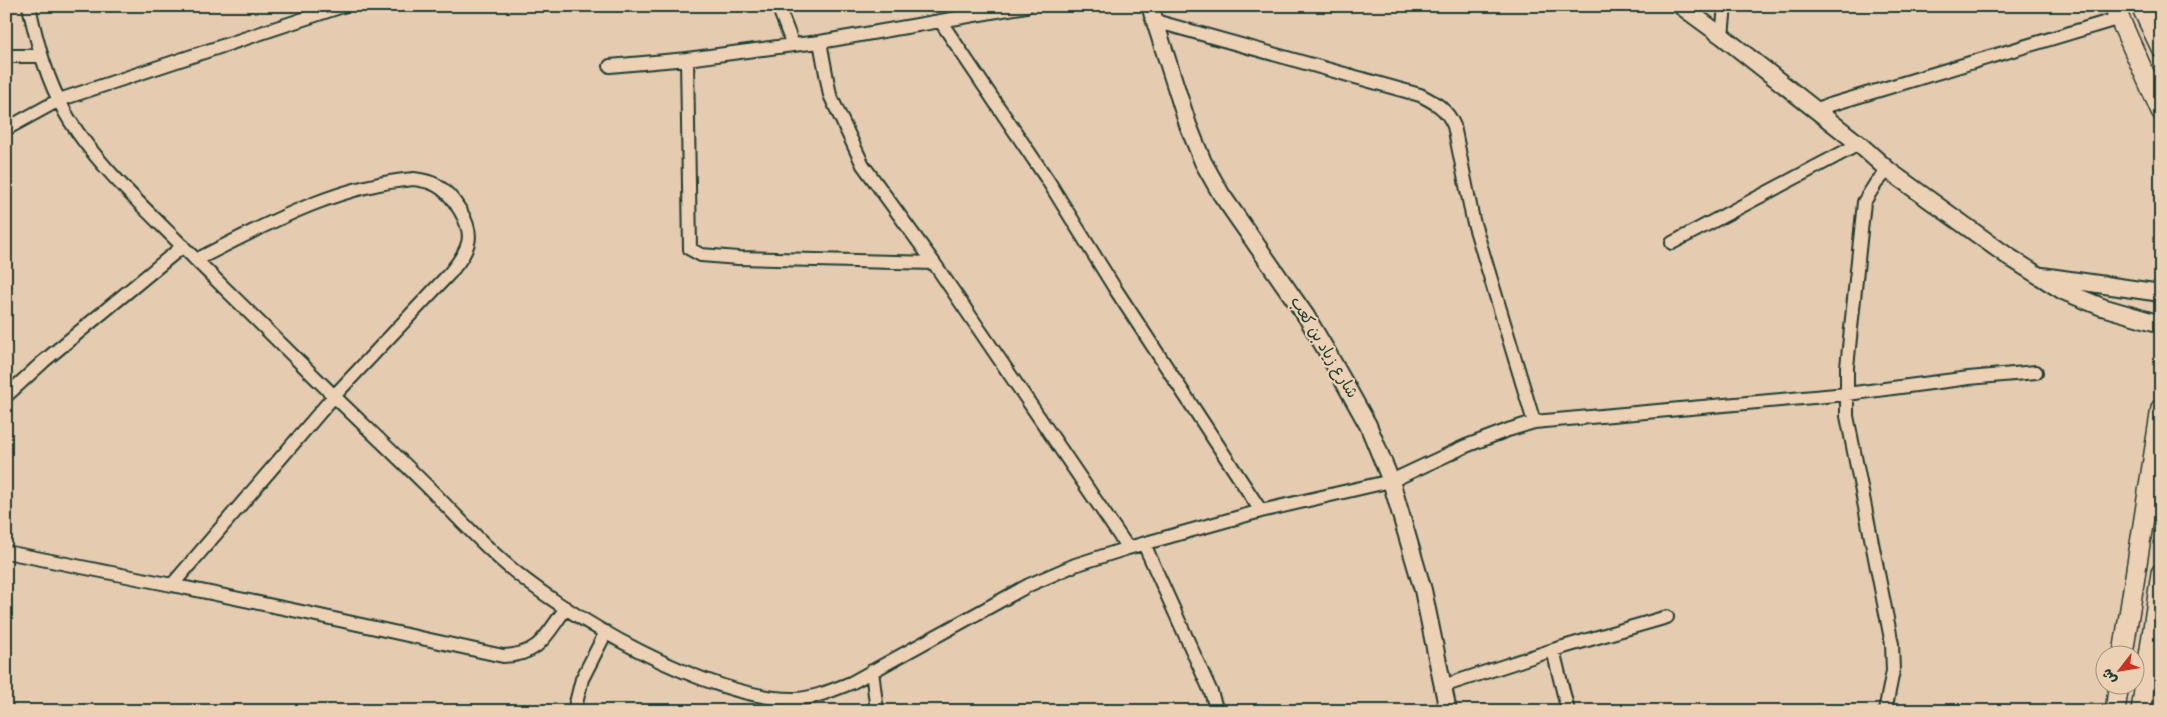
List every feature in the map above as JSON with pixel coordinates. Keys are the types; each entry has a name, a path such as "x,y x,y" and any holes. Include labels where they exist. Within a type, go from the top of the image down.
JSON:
{"main road":[{"path":"2141,6 2161,48"},
{"path":"2117,12 2161,111"},
{"path":"2125,644 2161,408"},
{"path":"2141,711 2161,573"},
{"path":"2115,711 2118,694"}],"street":[{"path":"29,6 41,56 59,100 67,116 88,146 125,188 196,260 500,559 549,598 606,632 687,674 764,697 798,699 824,693 850,683 1029,585 1075,565 1128,548 1261,511 1391,481 1466,446 1534,422 1847,394 1969,378 2036,372"},
{"path":"6,129 59,100 343,6"},
{"path":"778,6 793,45"},
{"path":"610,66 687,59 820,42 1026,6"},
{"path":"1681,6 1859,144 1888,170 2006,255 2063,291 2102,307 2161,324"},
{"path":"1722,36 1725,6"},
{"path":"1813,110 2117,12"},
{"path":"1153,14 1420,96 1440,106 1450,115 1454,126 1473,220 1534,422"},
{"name":"شارع زياد بن كعب","path":"1153,14 1167,65 1203,162 1221,194 1306,316 1368,425 1391,481 1423,590 1448,711"},
{"path":"941,22 1047,179 1114,287 1261,511"},
{"path":"820,42 830,95 859,157 934,263 1128,548"},
{"path":"6,56 41,56"},
{"path":"687,59 690,246 692,252 701,255 738,258 934,263"},
{"path":"1672,243 1859,144"},
{"path":"1886,711 1893,671 1892,644 1850,441 1847,394 1849,348 1864,202 1876,183 1888,170"},
{"path":"172,585 334,396 450,273 462,257 468,243 470,229 458,206 439,186 426,180 414,179 358,189 289,213 196,260"},
{"path":"6,396 44,361 183,246"},
{"path":"2039,276 2161,293"},
{"path":"1144,544 1211,692 1217,711"},
{"path":"6,552 307,612 503,656 519,656 537,647 566,608"},
{"path":"1444,686 1553,650 1668,617"},
{"path":"574,711 582,679 606,632"},
{"path":"1553,650 1568,711"},
{"path":"872,671 877,711"}]}
